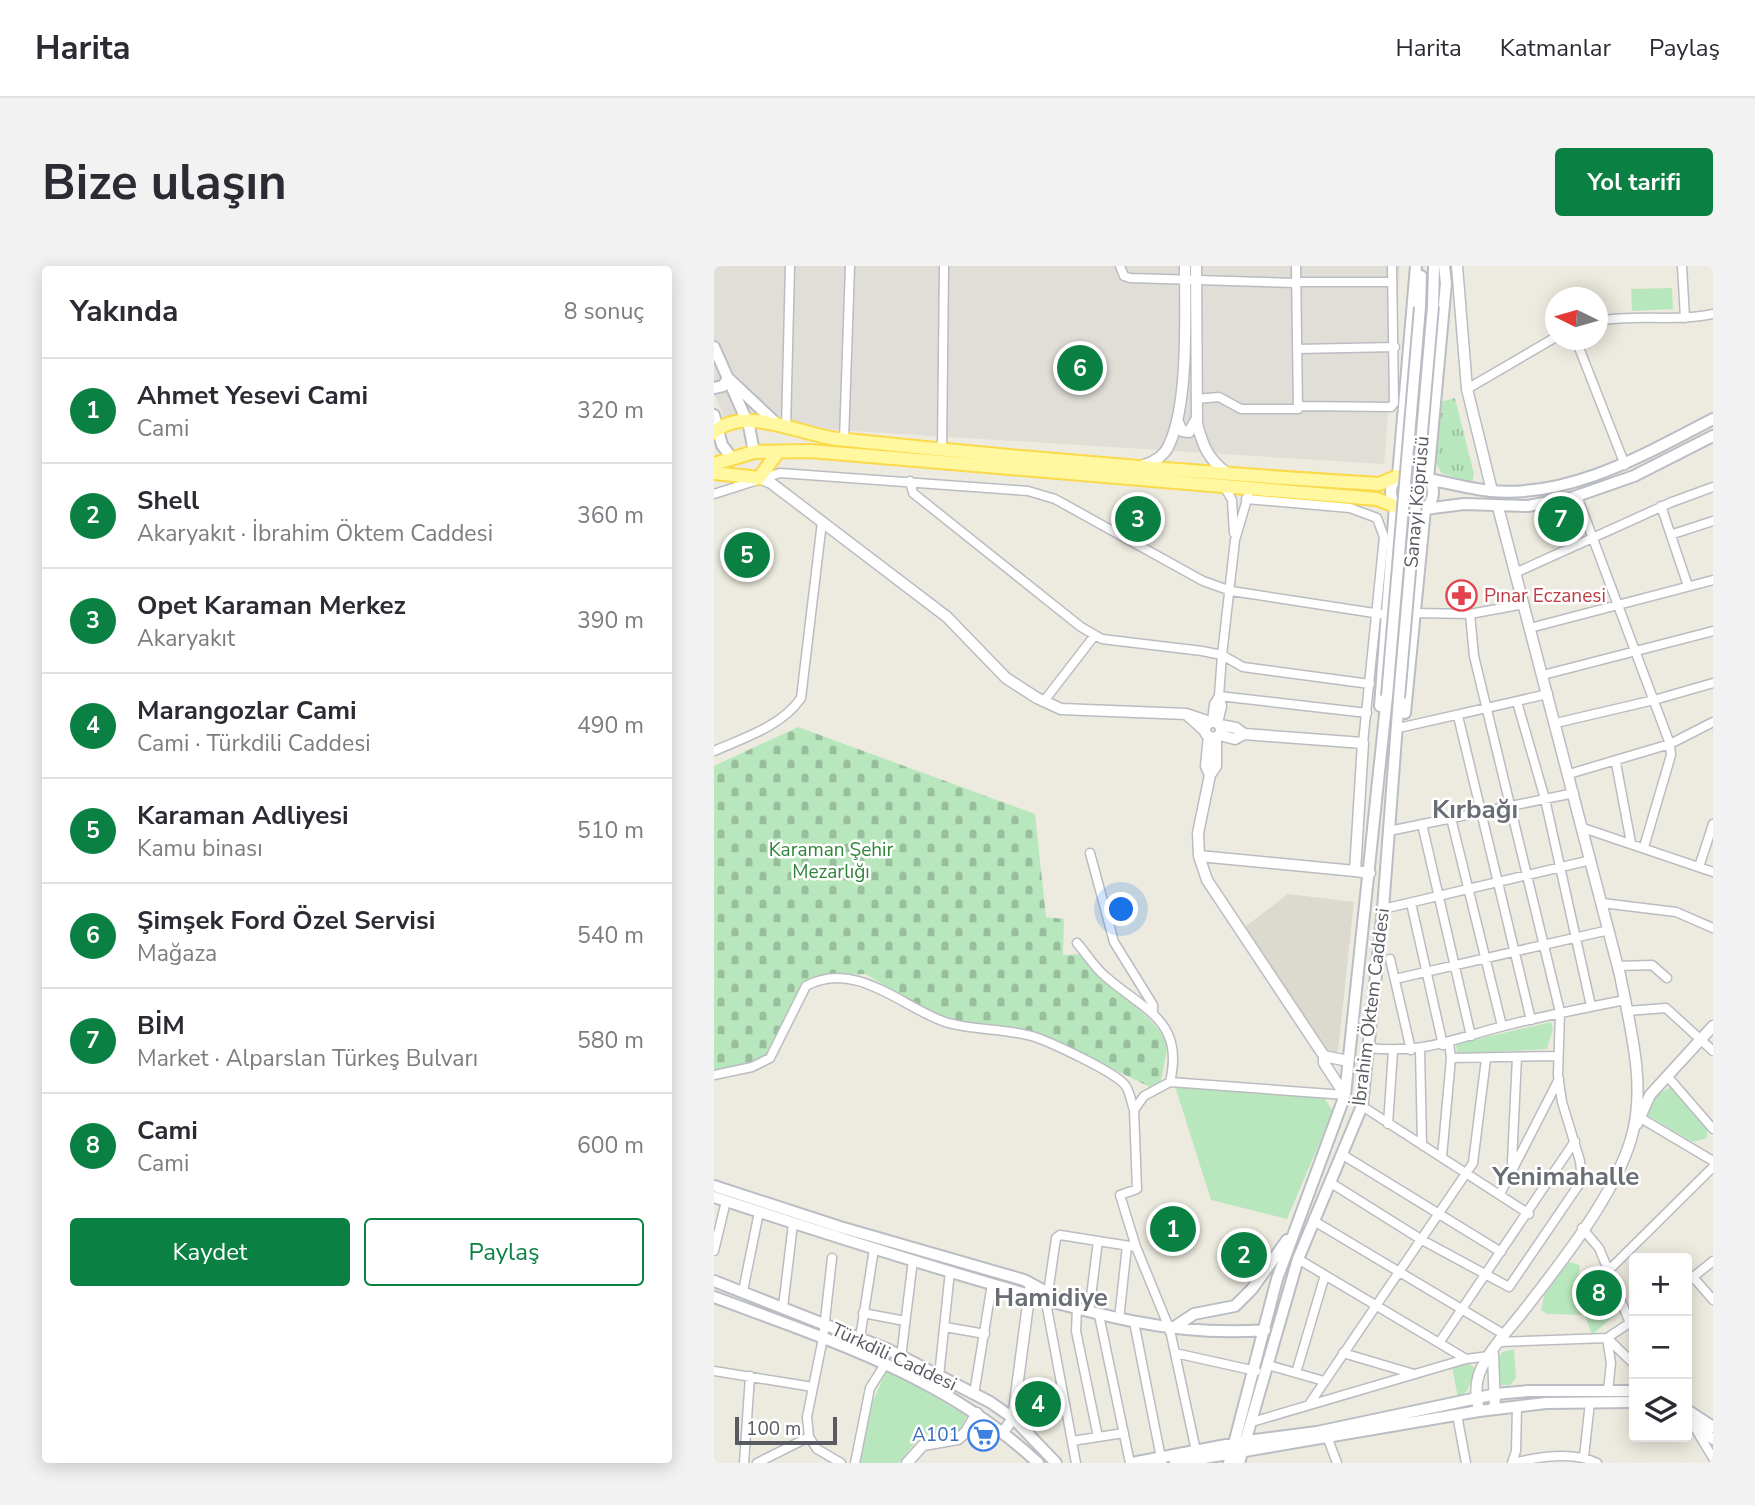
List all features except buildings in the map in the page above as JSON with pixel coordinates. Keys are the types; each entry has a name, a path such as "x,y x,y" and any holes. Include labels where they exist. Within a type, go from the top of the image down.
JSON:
{"main road":[{"path":"1378,790 1382,614 1395,506 1391,487 1398,476 1416,266"},
{"name":"Sanayi Köprüsü","path":"1393,697 1421,266"},
{"name":"Sanayi Köprüsü","path":"1393,697 1433,306 1434,266"},
{"path":"1391,795 1404,727 1425,509 1432,498 1428,479 1446,284 1444,266"},
{"path":"714,347 747,420 759,478"},
{"path":"728,379 783,428"},
{"path":"714,388 723,386 728,379"},
{"path":"714,415 722,445 731,457 759,478"},
{"path":"716,430 747,420 845,440 942,450 1379,484 1417,472 1428,479 1492,491 1527,489 1577,480 1625,465 1713,419"},
{"path":"714,464 754,452 810,451 1377,499 1406,513 1464,504 1528,506 1577,496 1634,476 1713,436"},
{"path":"759,478 778,452"},
{"path":"714,473 759,478"},
{"path":"1377,499 1383,491 1379,484"},
{"path":"1464,504 1456,494 1466,486"},
{"name":"İbrahim Öktem Caddesi","path":"1238,1452 1277,1279 1345,1095 1378,790 1393,697"},
{"name":"İbrahim Öktem Caddesi","path":"1238,1452 1252,1422 1298,1259 1362,1106 1389,831 1393,697"},
{"path":"1348,1061 1367,1066"},
{"path":"1345,1095 1362,1106"},
{"path":"714,1186 1039,1292 1094,1313 1170,1330 1265,1330"},
{"path":"714,1197 793,1224 992,1284 1039,1292"},
{"path":"1170,1330 1194,1314 1235,1306 1252,1289 1283,1247 1301,1212"},
{"name":"Türkdili Caddesi","path":"714,1281 860,1338 974,1394 1013,1418 1056,1463"},
{"name":"Türkdili Caddesi","path":"714,1297 886,1363 977,1413 1004,1431 1038,1463"},
{"path":"1238,1452 1317,1432 1496,1394 1528,1391 1629,1391"},
{"path":"1131,1463 1195,1458 1328,1439 1517,1406 1629,1402"},
{"path":"1692,1413 1713,1427"},
{"path":"1692,1425 1713,1439"},
{"path":"1175,1463 1195,1458"}],"street":[{"path":"783,428 790,266"},
{"path":"845,440 850,266"},
{"path":"942,450 944,266"},
{"path":"1120,266 1124,276 1130,278 1392,282"},
{"path":"1185,266 1190,279 1197,419 1202,445 1211,461 1226,472"},
{"path":"1144,465 1153,462 1169,447 1177,419 1190,279 1196,266"},
{"path":"1196,399 1219,397 1241,409 1251,410 1298,409 1296,266"},
{"path":"1298,405 1391,407 1395,396 1392,266"},
{"path":"1457,266 1467,389 1492,491"},
{"path":"1682,266 1685,318"},
{"path":"1608,320 1642,316 1685,318 1713,314"},
{"path":"1467,389 1545,343"},
{"path":"1297,349 1395,347"},
{"path":"1580,350 1625,465"},
{"path":"1177,419 1182,431 1189,432 1197,419"},
{"path":"714,494 780,473 910,481 1041,494 1203,581 1231,591 1382,614"},
{"path":"759,478 947,617 1006,678 1061,709 1186,714 1235,739 1244,734 1363,743"},
{"path":"910,481 913,493 1102,639 1222,655 1243,667 1370,684"},
{"path":"1224,486 1232,500 1235,540 1222,655 1219,696 1222,706 1214,729 1216,766 1210,775 1198,832 1199,856 1206,880 1324,1056 1324,1063 1345,1095"},
{"path":"1515,573 1661,506 1713,487"},
{"path":"1235,540 1246,499 1256,489"},
{"path":"1577,496 1620,604 1670,744 1671,755 1644,847"},
{"path":"1246,499 1350,508 1377,518 1384,537 1382,614 1363,743 1355,871"},
{"path":"1661,506 1673,534 1688,586"},
{"path":"1498,507 1618,966 1627,1011 1637,1094 1633,1135"},
{"path":"714,751 755,733 787,714 801,698 822,522"},
{"path":"1673,534 1713,522"},
{"path":"1530,628 1713,580"},
{"path":"1415,614 1470,614 1524,604"},
{"path":"1331,1183 1422,1240 1508,1287 1582,1180 1559,1079 1557,1056 1560,1012 1474,656 1470,614"},
{"path":"1543,675 1637,653 1713,631"},
{"path":"1044,701 1095,635"},
{"path":"1556,723 1654,700 1713,682"},
{"path":"1404,727 1548,694"},
{"path":"1219,696 1367,713"},
{"path":"1517,702 1545,799 1591,1006"},
{"path":"1458,716 1531,1020"},
{"path":"1569,774 1616,763 1670,744 1713,722"},
{"path":"1616,763 1630,842"},
{"path":"1389,831 1574,793"},
{"path":"1451,818 1502,1026"},
{"path":"1422,824 1471,1036"},
{"path":"1699,867 1713,824"},
{"path":"1583,828 1713,872"},
{"path":"1090,853 1114,942 1153,1005 1153,1013"},
{"path":"1199,856 1370,873"},
{"path":"1382,909 1529,877 1591,860"},
{"path":"1411,903 1451,1058 1443,1157"},
{"path":"1602,903 1676,912 1713,928"},
{"path":"1395,979 1609,930"},
{"path":"1077,943 1103,975 1153,1013 1168,1029 1172,1042 1171,1082"},
{"path":"1390,959 1415,1050 1422,1145"},
{"path":"1618,966 1652,965 1667,978"},
{"path":"714,1075 752,1067 770,1058 806,986 829,979 858,982 899,998 944,1021 1042,1041 1102,1069 1124,1084 1133,1110 1137,1189 1120,1195 1131,1246 1170,1330 1195,1458"},
{"path":"1368,1048 1415,1050 1560,1012 1625,1000"},
{"path":"1627,1011 1666,1008 1713,1051"},
{"path":"1479,1411 1476,1398 1479,1374 1620,1171 1639,1117 1650,1095 1713,1026"},
{"path":"1388,1124 1393,1051"},
{"path":"1324,1056 1348,1061"},
{"path":"1451,1058 1557,1056"},
{"path":"1512,1166 1517,1057"},
{"path":"1310,1403 1473,1163 1486,1059"},
{"path":"1668,1077 1713,1129"},
{"path":"1500,1194 1512,1166 1559,1079"},
{"path":"1133,1110 1144,1096 1171,1082 1345,1095"},
{"path":"1362,1106 1468,1172 1529,1214"},
{"path":"1639,1117 1713,1161"},
{"path":"1439,1343 1529,1214 1575,1141"},
{"path":"1343,1155 1501,1252"},
{"path":"1608,1271 1713,1167"},
{"path":"714,1251 726,1201"},
{"path":"743,1291 760,1212"},
{"path":"1314,1221 1462,1309 1497,1346"},
{"path":"783,1307 793,1224"},
{"path":"1582,1228 1599,1248 1630,1316"},
{"path":"1004,1431 1013,1418 1039,1292 1056,1238 1060,1235 1131,1246"},
{"path":"1098,1241 1094,1313 1131,1463"},
{"path":"1119,1319 1131,1246"},
{"path":"860,1338 874,1249"},
{"path":"832,1258 823,1338 807,1417 809,1437 817,1449 841,1463"},
{"path":"1298,1259 1466,1359"},
{"path":"901,1357 913,1260"},
{"path":"1692,1277 1713,1261"},
{"path":"939,1376 950,1271"},
{"path":"1296,1373 1325,1275"},
{"path":"1692,1281 1713,1300"},
{"path":"974,1394 992,1284"},
{"path":"1039,1292 1076,1463"},
{"path":"1077,1308 1076,1331 1098,1437"},
{"path":"863,1313 905,1321"},
{"path":"1134,1322 1162,1460"},
{"path":"1252,1422 1466,1359 1497,1346 1607,1338 1629,1323"},
{"path":"945,1327 985,1334"},
{"path":"1607,1338 1629,1359"},
{"path":"1607,1338 1611,1363 1608,1391"},
{"path":"1495,1409 1492,1367 1497,1346"},
{"path":"1175,1353 1256,1371"},
{"path":"1343,1353 1414,1374"},
{"path":"855,1463 870,1388 886,1363"},
{"path":"1268,1366 1324,1381"},
{"path":"714,1371 813,1387"},
{"path":"744,1463 750,1376"},
{"path":"1584,1457 1590,1402"},
{"path":"1517,1406 1513,1463 1547,1457 1584,1457 1597,1463"},
{"path":"907,1463 923,1445 958,1439 966,1432 977,1413"},
{"path":"1457,1415 1466,1463"},
{"path":"1692,1427 1713,1458"},
{"path":"1072,1441 1124,1433"},
{"path":"757,1463 809,1437"},
{"path":"1328,1439 1337,1463"}],"shaded area":[{"path":"714,266 1400,266 1384,464 726,423 714,393"},
{"path":"1288,894 1354,902 1338,1051 1322,1055 1242,929"}],"green space":[{"path":"1672,288 1673,309 1632,311 1631,289"},
{"path":"1455,398 1474,474 1472,483 1441,473 1436,462 1440,402"},
{"name":"Karaman Şehir Mezarlığı","path":"798,727 1035,814 1046,917 1064,919 1063,955 1083,954 1103,979 1159,1030 1168,1043 1161,1081 1150,1087 1048,1037 943,1019 865,974 821,976 801,984 777,1038 759,1064 714,1070 714,766"},
{"path":"1551,1022 1553,1029 1547,1049 1457,1054 1456,1044"},
{"path":"1175,1086 1324,1098 1333,1111 1287,1219 1211,1200"},
{"path":"1671,1087 1707,1129 1707,1138 1693,1142 1645,1114 1656,1095"},
{"path":"1569,1262 1580,1265 1577,1290 1587,1308 1597,1309 1611,1303 1615,1315 1592,1335 1585,1315 1547,1314 1541,1310 1545,1292"},
{"path":"1514,1349 1516,1378 1510,1385 1498,1385 1497,1363 1502,1352"},
{"path":"1470,1364 1475,1368 1468,1390 1458,1398 1452,1367"},
{"path":"887,1369 967,1416 958,1433 921,1435 899,1463 860,1463 868,1412"}],"place":[{"name":"Şimşek Ford Özel Servisi","path":"1080,368"},
{"name":"Opet Karaman Merkez","path":"1138,519"},
{"name":"BİM","path":"1561,519"},
{"name":"Karaman Adliyesi","path":"747,555"},
{"name":"Pınar Eczanesi","path":"1461,596"},
{"name":"Ahmet Yesevi Cami","path":"1173,1229"},
{"name":"Shell","path":"1244,1255"},
{"name":"Cami","path":"1599,1293"},
{"name":"Marangozlar Cami","path":"1038,1404"},
{"name":"A101","path":"983,1435"}],"district":[{"name":"Kırbağı","path":"1475,809"},
{"name":"Yenimahalle","path":"1566,1176"},
{"name":"Hamidiye","path":"1051,1297"}]}
